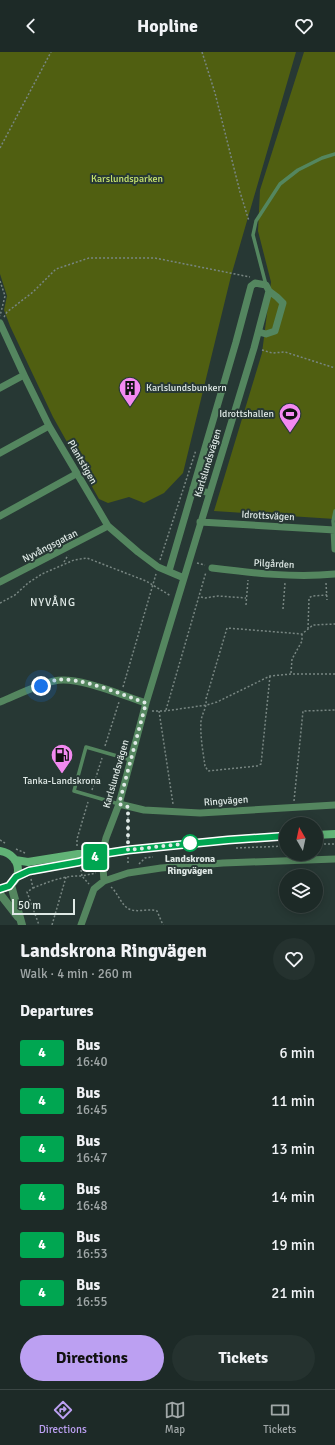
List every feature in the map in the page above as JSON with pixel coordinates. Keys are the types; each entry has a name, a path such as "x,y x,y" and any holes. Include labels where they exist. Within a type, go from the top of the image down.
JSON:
{"main road":[{"path":"323,835 335,834"},
{"path":"15,860 28,862 78,854 102,854 228,840 279,836"},
{"path":"0,851 10,855 15,860 18,869 16,877 11,885 0,889"},
{"path":"16,877 29,871 79,862 102,854"}],"street":[{"name":"Karlslundsvägen","path":"104,881 102,854 106,838 119,804 145,707 259,332 267,288 255,283 251,286 169,571"},
{"path":"259,332 266,334 275,331 282,303 277,296 267,288"},
{"name":"Plantstigen","path":"0,323 49,426 108,526 158,567 184,578"},
{"path":"0,388 24,375"},
{"path":"0,453 49,426"},
{"path":"0,516 76,474"},
{"path":"193,488 209,493"},
{"name":"Idrottsvägen","path":"200,522 335,530"},
{"name":"Nyvångsgatan","path":"0,582 108,526"},
{"path":"335,530 335,550"},
{"name":"Pilgården","path":"209,569 286,575 335,574"},
{"path":"0,702 55,680 67,680 81,682 145,707"},
{"name":"Ringvägen","path":"119,804 144,810 200,813 335,805"},
{"path":"81,925 94,889 104,881 128,873 162,868 223,863 335,858"},
{"path":"11,885 20,922"},
{"path":"0,894 20,922"}],"lane":[{"path":"267,288 254,235 256,221 280,184 298,170 322,158 335,154"},
{"path":"335,511 333,521 335,530"},
{"path":"119,804 74,791 86,748 131,760"}],"path":[{"path":"0,148 51,52"},
{"path":"202,52 215,93 240,192 249,221"},
{"path":"0,323 7,312 33,292 56,268 89,258 155,258 250,277"},
{"path":"0,281 5,296 0,316"},
{"path":"258,349 272,353 285,352 335,368"},
{"path":"0,603 15,595 28,583 42,574 74,560 87,558 146,581 178,601"},
{"path":"165,711 209,569"},
{"path":"246,605 249,572"},
{"path":"283,609 286,575"},
{"path":"326,575 327,600"},
{"path":"308,629 309,598 312,596 327,595"},
{"path":"200,597 205,598 218,596 246,598"},
{"path":"270,676 261,764 257,766 208,771 205,766 201,719 207,705 206,699 227,628 302,634 313,624 335,624"},
{"path":"291,674 292,659 302,641 302,634"},
{"path":"145,707 165,711 207,705 217,702 270,676 291,674 335,674"},
{"path":"294,807 294,795 304,711 335,710"},
{"path":"159,711 174,812"},
{"path":"128,807 128,873"},
{"path":"323,844 335,844"},
{"path":"32,888 66,876 82,876 94,889"},
{"path":"52,925 66,876"},
{"path":"104,881 115,890 129,909 151,909 158,911 163,925"}],"green space":[{"name":"Karslundsparken","path":"0,52 296,52 231,276 183,473 164,493 144,503 129,497 108,503 99,499 53,417 10,326 4,310 7,296 0,274"},
{"path":"304,52 335,52 335,519 214,511 262,353 271,282 258,231 260,190"}],"bus line":[{"name":"4","path":"0,889 9,886 16,877 29,871 79,862 102,854 190,843 279,836"}],"place":[{"name":"Karlslundsbunkern","path":"130,408"},
{"name":"Idrottshallen","path":"290,434"},
{"name":"Tanka-Landskrona","path":"62,774"},
{"name":"Landskrona Ringvägen","path":"190,843"}],"district":[{"name":"NYVÅNG","path":"53,602"}],"route":[{"path":"41,686 55,680 81,682 146,703 119,804 128,807 128,850 190,843"}]}
